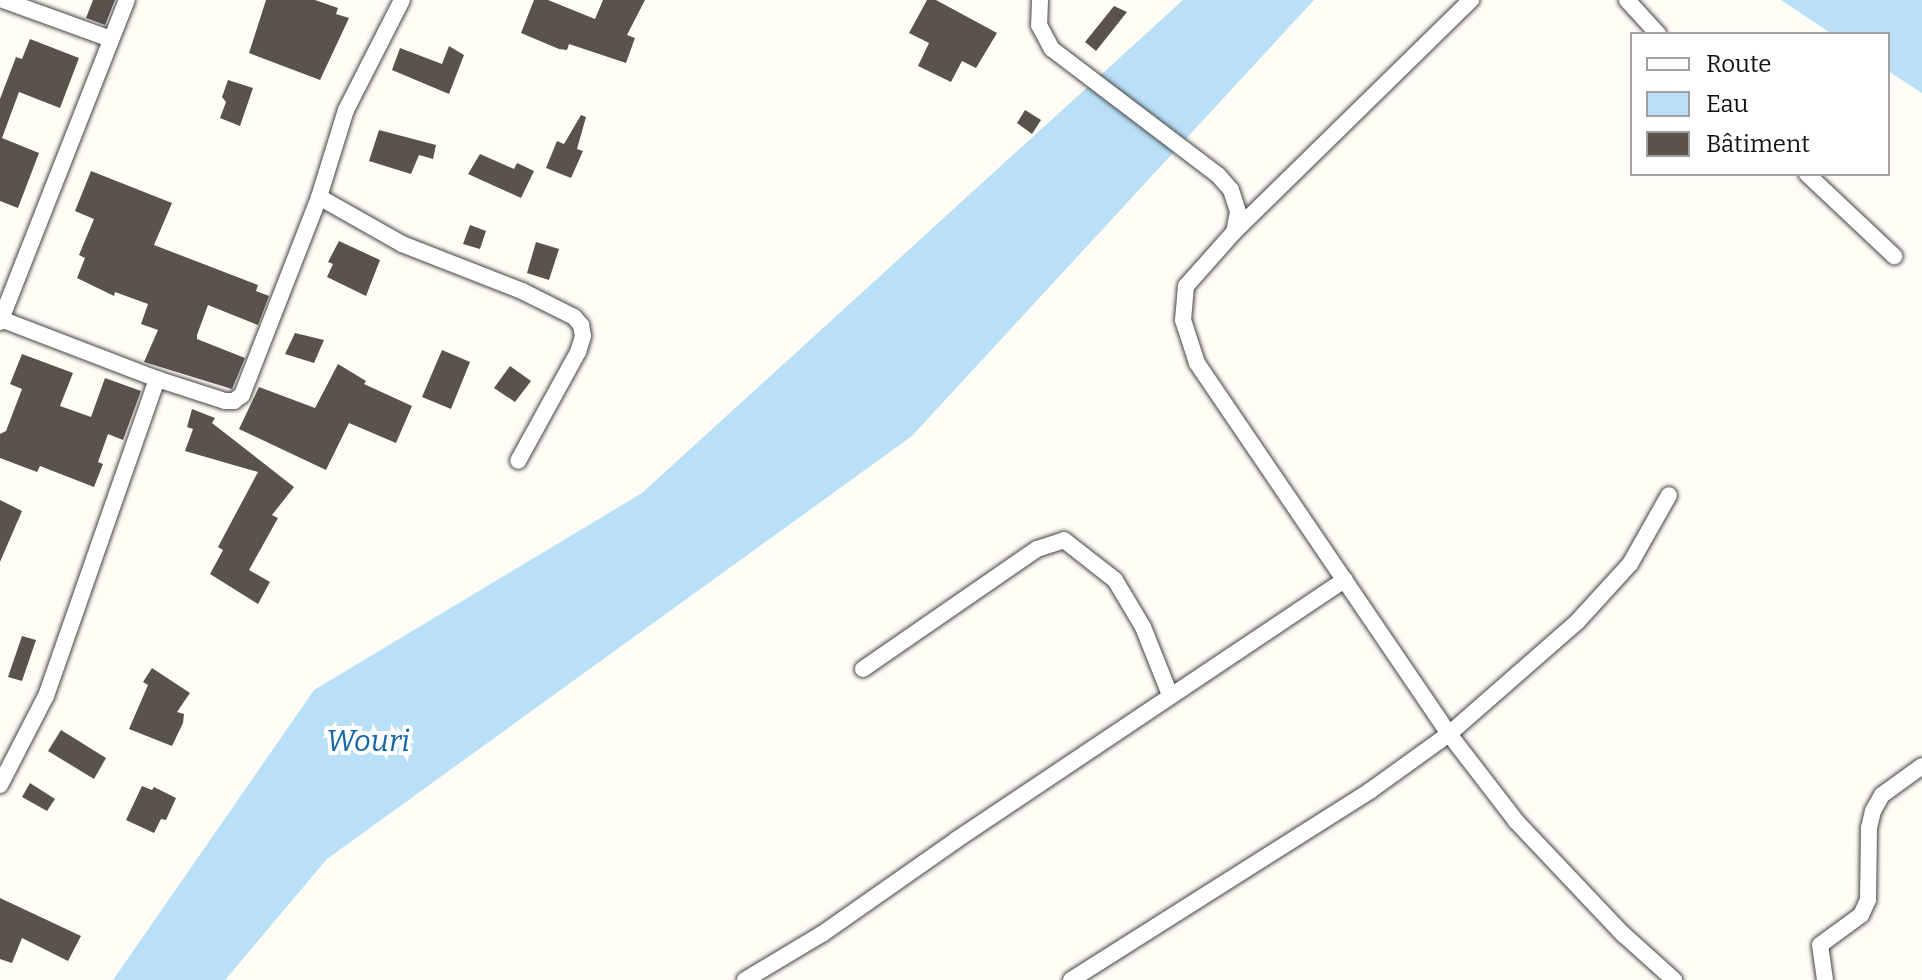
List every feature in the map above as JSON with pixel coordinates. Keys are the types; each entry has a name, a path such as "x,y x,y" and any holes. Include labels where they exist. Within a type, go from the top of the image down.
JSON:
{"street":[{"path":"3,0 111,39"},
{"path":"127,0 0,321 225,401 242,395 319,197 346,110 402,0"},
{"path":"1040,0 1039,25 1052,49 1218,175 1231,190 1238,212 1234,232"},
{"path":"1471,0 1234,232 1186,286 1183,320 1197,363 1449,734 1516,821 1623,934 1674,980"},
{"path":"1627,0 1656,32"},
{"path":"1809,176 1894,256"},
{"path":"319,197 402,244 522,291 574,317 581,325 583,336 578,352 518,461"},
{"path":"0,785 46,696 157,379"},
{"path":"1071,980 1371,790 1449,734 1577,622 1630,564 1669,495"},
{"path":"863,669 1037,549 1064,540 1115,580 1143,627 1170,695"},
{"path":"745,980 822,934 1170,695 1345,580"},
{"path":"1825,980 1820,945 1861,915 1868,900 1869,828 1873,811 1882,795 1922,766"}],"water":[{"name":"Wouri","path":"1183,0 1314,0 912,436 327,859 225,980 113,980 314,690 642,493"},
{"path":"1781,0 1922,0 1922,93 1890,72 1890,32 1829,32"}],"building":[{"path":"93,0 115,0 105,25 86,18"},
{"path":"266,0 315,0 338,8 336,14 349,18 320,80 249,53"},
{"path":"534,0 548,0 595,19 603,0 645,0 627,35 635,38 626,63 569,44 567,50 559,49 521,33"},
{"path":"927,0 936,0 997,33 976,68 962,61 951,82 918,66 929,43 909,33"},
{"path":"1114,6 1127,12 1096,51 1085,42"},
{"path":"30,39 79,58 60,108 19,92 2,138 39,153 18,208 0,201 0,99 16,57 22,59"},
{"path":"449,46 464,55 449,94 392,70 400,48 442,64"},
{"path":"228,80 253,88 240,126 220,118 226,102 222,97"},
{"path":"1025,110 1041,120 1032,134 1017,123"},
{"path":"581,115 586,117 577,149 583,151 571,178 546,168 557,141 564,144"},
{"path":"379,130 436,145 433,159 419,155 411,174 369,161"},
{"path":"480,154 514,169 517,163 534,171 521,198 468,174"},
{"path":"91,171 172,203 154,245 258,285 256,291 269,296 258,325 208,305 197,339 245,358 232,389 144,362 158,330 141,324 148,304 115,292 114,296 77,278 85,258 79,255 94,219 75,211"},
{"path":"470,225 486,231 480,249 463,244"},
{"path":"339,241 380,260 366,296 327,277 333,264 328,262"},
{"path":"536,242 559,249 549,280 527,273"},
{"path":"295,333 324,340 314,363 285,354"},
{"path":"442,350 470,362 451,409 422,397"},
{"path":"22,354 73,373 60,406 91,417 105,378 141,391 123,440 108,434 98,462 103,464 94,487 40,466 37,472 0,458 0,434 6,431 22,389 10,384"},
{"path":"338,364 366,381 364,384 412,406 396,443 349,423 326,470 239,429 259,387 315,408"},
{"path":"510,366 531,381 515,402 494,388"},
{"path":"192,409 215,418 212,423 294,487 272,515 278,518 249,570 270,582 258,604 210,574 223,550 218,547 258,472 185,451 193,429 187,427"},
{"path":"0,500 22,511 0,562"},
{"path":"22,636 36,640 22,681 8,677"},
{"path":"152,668 190,693 177,712 184,714 183,723 172,746 129,729 148,685 143,682"},
{"path":"61,730 106,758 94,779 48,751"},
{"path":"30,783 55,799 47,811 22,797"},
{"path":"142,786 152,790 154,787 176,798 166,820 161,819 154,833 126,820"},
{"path":"0,898 81,936 68,961 22,938 12,963 0,959"}]}
